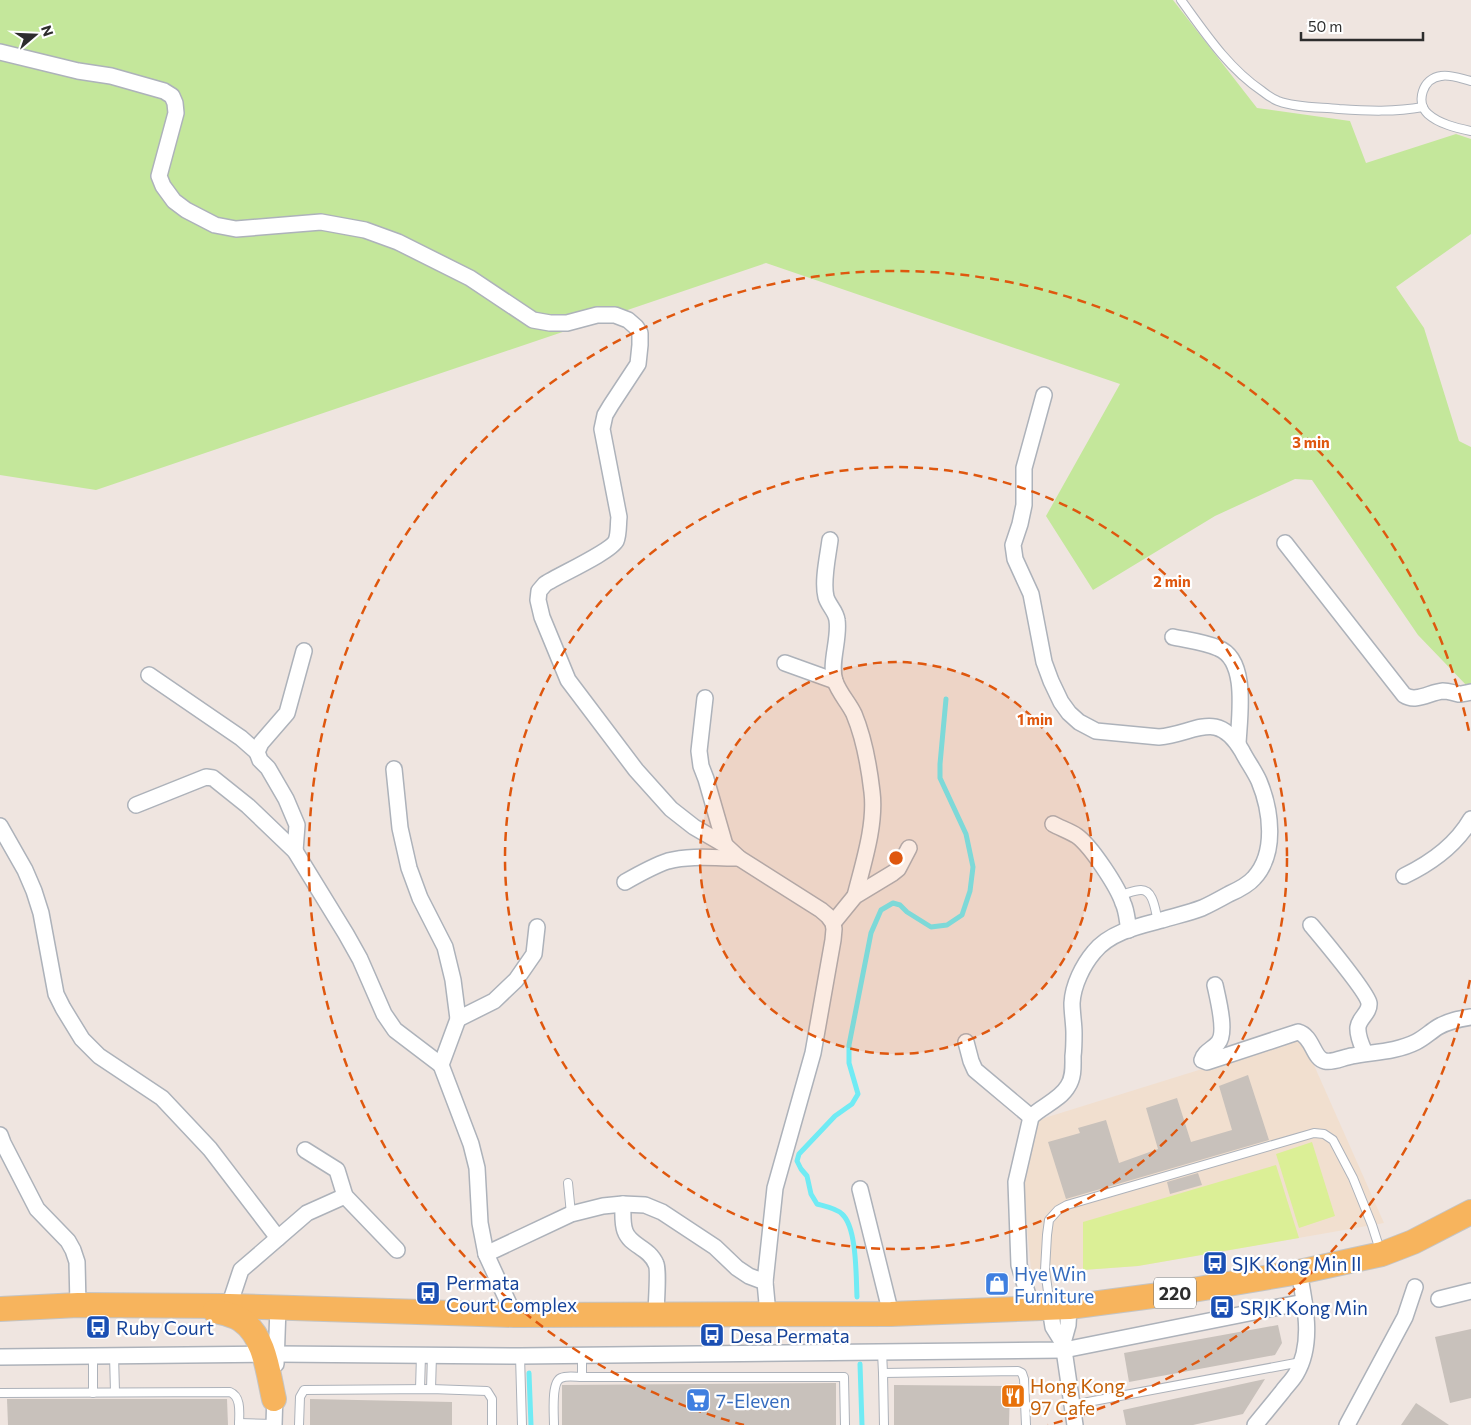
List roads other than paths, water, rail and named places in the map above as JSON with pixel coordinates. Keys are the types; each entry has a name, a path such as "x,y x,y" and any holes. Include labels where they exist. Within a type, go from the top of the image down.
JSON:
{"main road":[{"name":"220","path":"0,1309 78,1305 278,1307 514,1314 891,1314 1050,1308 1175,1293 1299,1272 1382,1254 1413,1242 1471,1212"},
{"path":"193,1306 239,1318 253,1332 270,1354 274,1399"}],"street":[{"path":"0,52 78,71 111,76 164,91 172,96 176,113 159,176 163,186 174,201 186,210 215,225 236,229 320,222 365,230 398,242 470,278 533,320 566,323 597,315 615,315 628,320 640,333 638,364 605,415 602,429 618,517 618,531 615,542 606,550 545,584 539,591 538,600 542,617 568,680 636,770 671,809 694,827 725,845 739,858 821,910 833,923 831,958 813,1053 775,1188 765,1282 768,1314"},
{"path":"1044,395 1024,468 1024,505 1014,545 1015,559 1031,594 1044,662 1061,702 1079,722 1096,731 1159,737 1209,725 1219,727 1238,744 1259,780 1268,816 1269,846 1265,860 1254,879 1240,889 1202,908 1129,930 1104,942 1095,950 1085,964 1076,986 1072,1003 1074,1034 1073,1074 1069,1085 1031,1117 1016,1182 1019,1265 1050,1308 1068,1325 1064,1346 1075,1425"},
{"path":"830,540 824,590 826,600 835,612 837,621 835,681 860,729 872,793 871,831 855,896"},
{"path":"1285,543 1404,695 1414,698 1442,691 1460,694 1471,692"},
{"path":"1173,637 1218,648 1227,653 1234,663 1238,671 1240,686 1238,744"},
{"path":"257,752 261,743 287,713 304,651"},
{"path":"785,663 835,681"},
{"path":"149,675 242,738 257,752 260,760 268,768 286,799 297,825 295,851"},
{"path":"705,698 699,751 701,766 725,845"},
{"path":"394,769 400,828 409,868 420,898 445,947 453,980 458,1019 441,1065"},
{"path":"136,805 206,777 213,778 248,806 295,851 360,958 384,1014 395,1030 441,1065 471,1144 477,1168 480,1223 486,1254 514,1314"},
{"path":"1404,876 1421,868 1444,852 1466,828 1471,819"},
{"path":"1052,824 1076,834 1093,853 1120,895 1129,930"},
{"path":"0,826 25,870 34,891 41,913 56,994 82,1038 99,1056 162,1098 210,1149 278,1238"},
{"path":"833,923 855,896 898,868 908,848"},
{"path":"625,882 652,867 669,861 688,858 739,858"},
{"path":"1311,925 1368,1000 1369,1006 1358,1027 1358,1034 1365,1053"},
{"path":"458,1019 494,1001 516,980 534,954 537,927"},
{"path":"1215,985 1223,1030 1220,1041 1203,1056 1202,1060 1207,1062 1281,1036 1298,1032 1303,1033 1318,1057 1328,1062 1365,1053 1395,1050 1416,1042 1447,1022 1471,1017"},
{"path":"966,1042 975,1070 1031,1117"},
{"path":"0,1136 37,1209 68,1241 73,1250 77,1262 78,1305"},
{"path":"305,1150 337,1170 345,1196 397,1250"},
{"path":"860,1189 891,1314"},
{"path":"229,1306 241,1270 307,1213 345,1196"},
{"path":"486,1254 571,1214 604,1206 623,1204 645,1206 662,1212 715,1247 737,1268 765,1282"},
{"path":"623,1204 624,1229 627,1236 632,1242 648,1252 657,1265 656,1314"},
{"path":"1254,1425 1295,1376 1302,1362 1306,1346 1304,1302 1299,1272"},
{"path":"1347,1425 1405,1317 1415,1288"},
{"path":"1438,1299 1471,1291"},
{"path":"0,1357 270,1354 520,1356 882,1352 1064,1346 1304,1302"},
{"path":"270,1354 278,1307"},
{"path":"274,1399 274,1424"}],"lane":[{"path":"1182,0 1209,40 1232,67 1252,84 1278,101 1301,106 1377,111 1423,107"},
{"path":"1471,80 1442,75 1428,81 1421,95 1423,107 1435,119 1471,131"},
{"path":"1120,895 1141,890 1147,891 1151,896 1158,921"},
{"path":"1050,1308 1045,1270 1047,1235 1049,1220 1058,1210 1067,1205 1314,1133 1324,1134 1333,1140 1353,1178 1382,1254"},
{"path":"568,1183 571,1214"},
{"path":"882,1352 884,1425"},
{"path":"93,1355 93,1392"},
{"path":"114,1355 115,1392"},
{"path":"420,1389 427,1355"},
{"path":"427,1355 431,1389"},
{"path":"582,1355 582,1377"},
{"path":"520,1356 522,1425"},
{"path":"1072,1405 1302,1362"},
{"path":"883,1373 1018,1371 1022,1373 1024,1379 1026,1425"},
{"path":"554,1425 555,1385 559,1379 564,1377 844,1377 845,1425"},
{"path":"299,1425 300,1396 304,1390 420,1389 487,1390 492,1399 492,1425"},
{"path":"0,1393 230,1392 238,1400 239,1424 274,1424"}],"waterway":[{"path":"857,1297 855,1253 851,1230 847,1220 837,1210 817,1204 811,1194 807,1176 797,1161 799,1154 835,1116 852,1104 858,1094 849,1063 849,1045 871,933 881,910 893,903 900,905 907,912 931,927 947,925 962,915 970,891 973,867 966,834 940,778 946,699"},
{"path":"860,1364 862,1425"},
{"path":"529,1373 531,1425"}],"place":[{"name":"SJK Kong Min II","path":"1215,1263"},
{"name":"Hye Win Furniture","path":"997,1284"},
{"name":"Permata Court Complex","path":"428,1293"},
{"name":"SRJK Kong Min","path":"1222,1307"},
{"name":"Ruby Court","path":"98,1327"},
{"name":"Desa Permata","path":"712,1335"},
{"name":"Hong Kong 97 Cafe","path":"1013,1396"},
{"name":"7-Eleven","path":"698,1400"}]}
